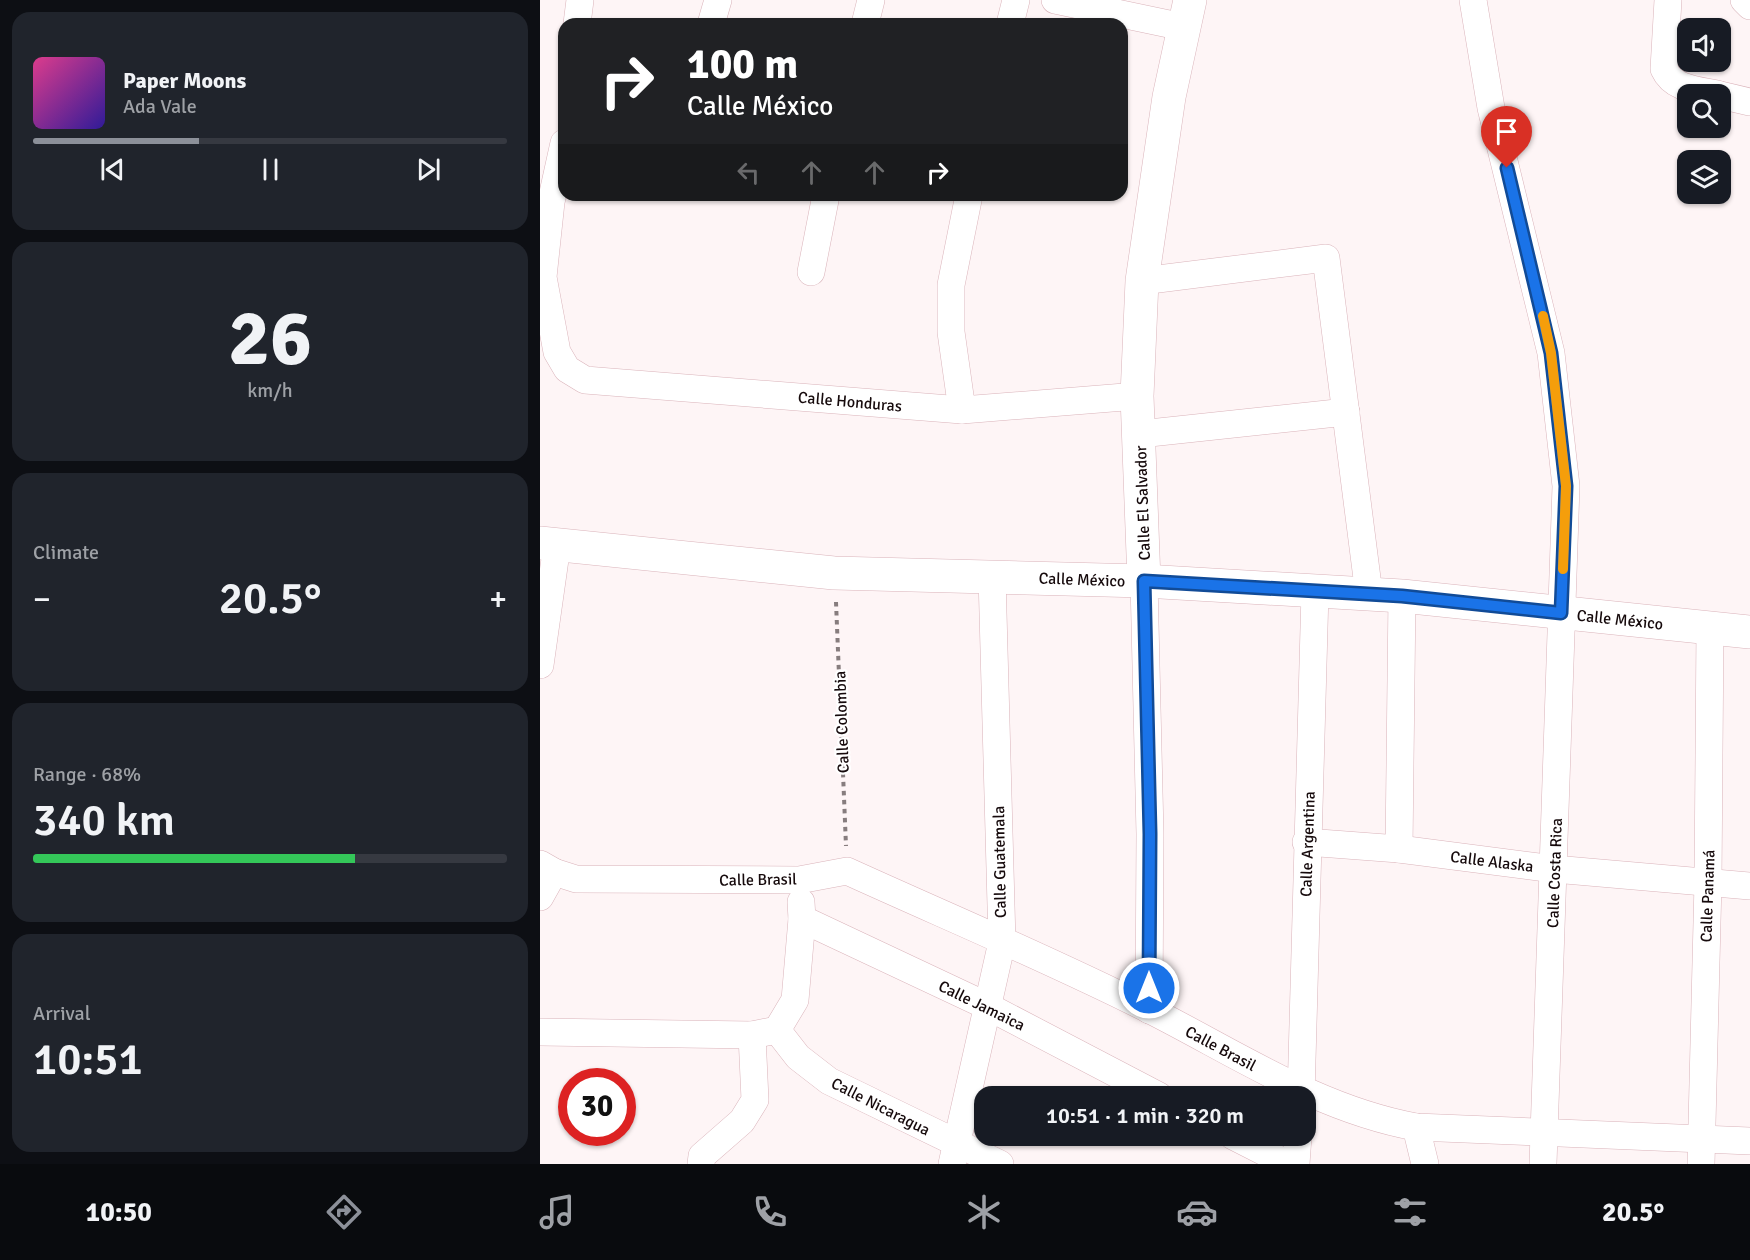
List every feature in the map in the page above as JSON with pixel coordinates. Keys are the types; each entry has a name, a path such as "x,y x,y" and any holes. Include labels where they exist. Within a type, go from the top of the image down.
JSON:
{"street":[{"path":"578,18 579,0"},
{"path":"713,18 718,0"},
{"path":"866,18 871,0"},
{"path":"1012,18 1016,0"},
{"path":"1055,0 1187,13"},
{"name":"Calle Costa Rica","path":"1473,0 1491,108 1551,353 1566,486 1543,1164"},
{"path":"1668,0 1664,69 1668,78 1678,84"},
{"path":"1744,0 1750,6"},
{"name":"Calle El Salvador","path":"1149,1010 1150,834 1140,434 1137,396 1142,281 1169,97 1187,13"},
{"path":"1731,98 1750,102"},
{"path":"541,277 546,200 558,162"},
{"path":"811,272 825,201"},
{"path":"962,410 951,332 951,285 968,201"},
{"path":"1142,281 1326,258 1369,594"},
{"name":"Calle Honduras","path":"541,277 557,352 567,369 585,380 962,410 1137,396"},
{"path":"1140,434 1346,412"},
{"path":"540,665 548,544"},
{"name":"Calle México","path":"548,544 834,573 1144,581 1402,596 1750,632"},
{"name":"Calle Guatemala","path":"954,1154 1002,942 992,576"},
{"name":"Calle Argentina","path":"1301,1086 1306,842 1316,592"},
{"path":"1399,849 1402,596"},
{"name":"Calle Panamá","path":"1701,1152 1708,882 1710,628"},
{"name":"Calle Alaska","path":"1306,842 1399,849 1554,869 1750,886"},
{"path":"540,897 547,868"},
{"name":"Calle Brasil","path":"547,868 576,879 798,880 847,871 1149,1010 1287,1086"},
{"path":"701,1164 702,1156 742,1121 754,1100 765,1032 795,1000 802,919 798,880"},
{"name":"Calle Jamaica","path":"802,919 987,1006 1140,1086"},
{"path":"540,1032 765,1032"},
{"name":"Calle Nicaragua","path":"765,1032 829,1081 954,1154 1000,1164"},
{"name":"Calle Brasil","path":"1316,1099 1384,1121 1416,1127 1545,1133 1701,1152 1750,1141"},
{"path":"1416,1127 1425,1164"},
{"path":"1253,1146 1288,1164"},
{"path":"1296,1164 1297,1146"}],"path":[{"name":"Calle Colombia","path":"834,573 847,871"}],"slow traffic":[{"path":"1543,316 1551,353 1566,486 1563,569"}],"route":[{"path":"1149,988 1150,834 1144,581 1402,596 1561,613 1566,486 1551,353 1507,168"}]}
